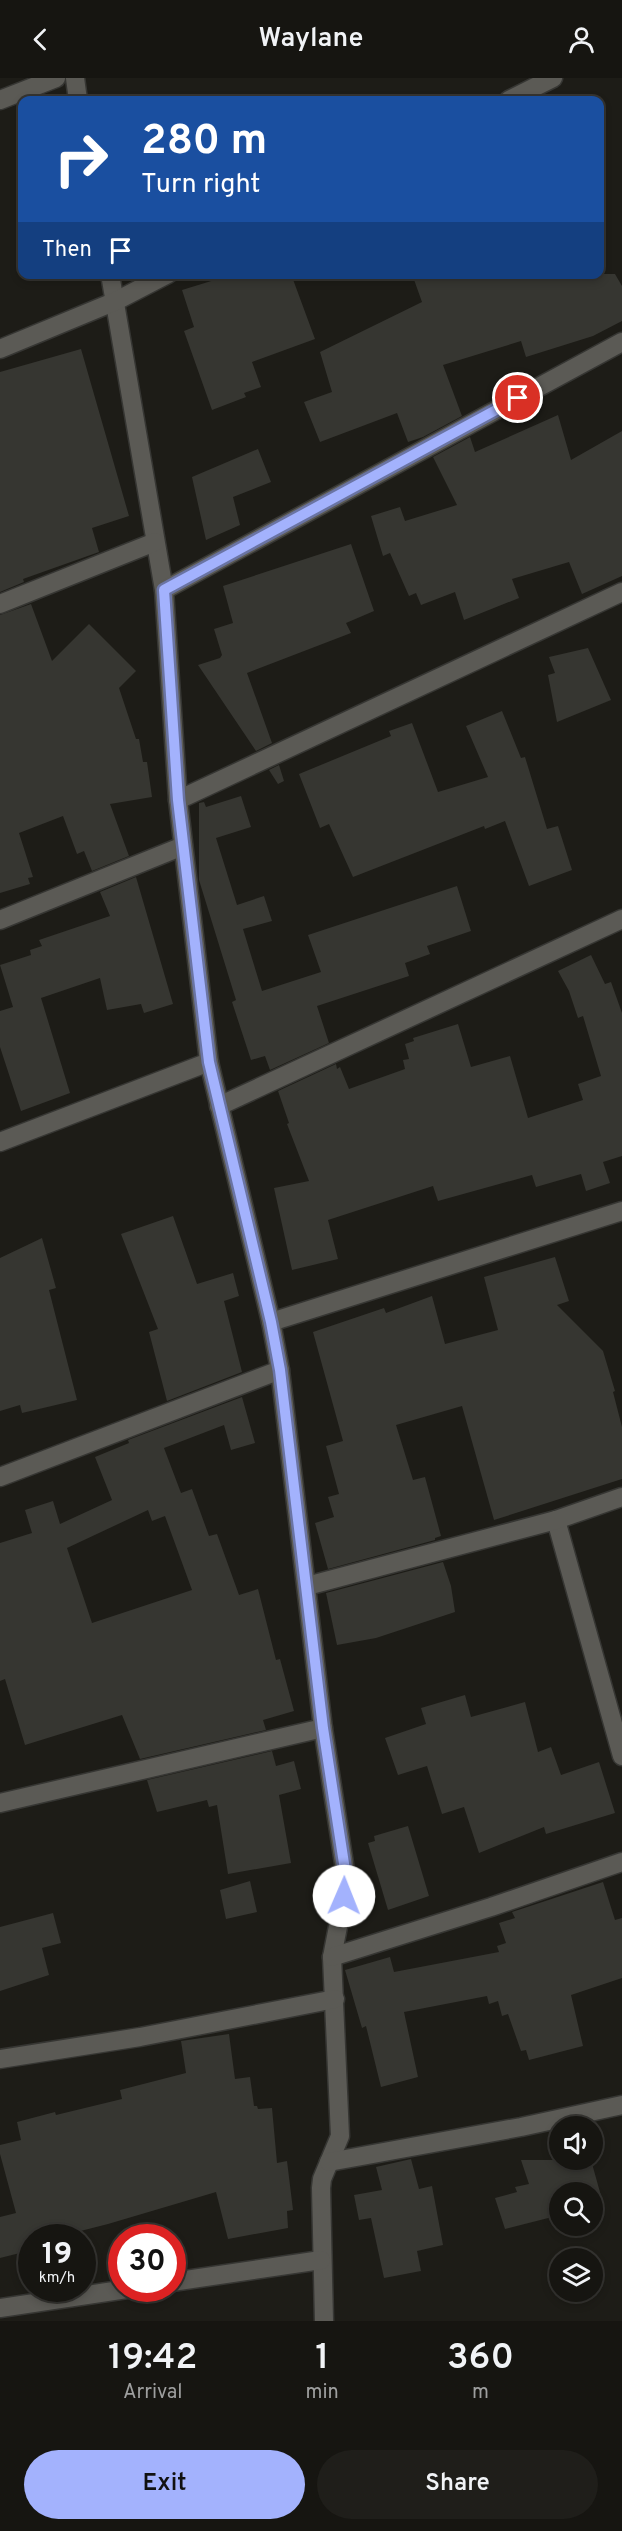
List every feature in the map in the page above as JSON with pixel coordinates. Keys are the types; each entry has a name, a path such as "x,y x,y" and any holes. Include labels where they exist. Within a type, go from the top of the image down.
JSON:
{"street":[{"path":"0,100 56,78"},
{"path":"75,78 77,96"},
{"path":"517,96 553,78"},
{"path":"111,279 164,590 178,800 209,1062 271,1322 280,1370 323,1728 345,1870 344,1896 332,1957 340,2136 321,2188 324,2321"},
{"path":"0,349 116,301 158,279"},
{"path":"164,590 622,342"},
{"path":"0,604 155,542"},
{"path":"178,800 622,592"},
{"path":"0,920 183,846"},
{"path":"219,1106 622,919"},
{"path":"0,1142 209,1062"},
{"path":"271,1322 622,1211"},
{"path":"0,1477 280,1370"},
{"path":"307,1586 556,1520 622,1497"},
{"path":"556,1520 622,1756"},
{"path":"0,1803 323,1728"},
{"path":"332,1957 491,1907 622,1862"},
{"path":"0,2059 140,2037 335,1999"},
{"path":"329,2162 520,2127 622,2104"},
{"path":"186,2280 321,2260"},
{"path":"0,2308 108,2292"}],"building":[{"path":"604,274 615,274 622,286 622,321 593,336 526,357 521,341 443,365 462,416 423,437 408,442 397,413 320,442 304,402 332,392 320,352 422,302 414,279 604,279"},
{"path":"218,279 293,279 315,339 252,362 261,387 244,393 246,397 212,410 184,331 194,327 182,290"},
{"path":"81,349 129,516 92,528 99,552 23,579 24,582 0,592 0,372"},
{"path":"558,415 571,460 622,431 622,576 582,594 569,562 512,579 519,598 464,620 455,592 421,605 416,593 409,596 390,553 383,556 371,516 400,507 405,521 457,505 433,457 470,437 475,452"},
{"path":"258,449 271,482 233,497 240,525 206,540 192,477"},
{"path":"351,544 374,611 346,623 351,633 247,673 272,743 256,751 198,665 220,658 222,655 214,629 233,623 223,586"},
{"path":"31,604 52,661 89,624 136,671 119,688 136,739 139,739 143,762 147,762 152,797 110,804 129,856 92,871 84,851 77,854 63,816 19,833 33,877 28,878 30,884 0,893 0,615"},
{"path":"588,648 611,700 557,722 548,675 555,673 549,657"},
{"path":"502,711 521,758 525,757 547,829 558,826 572,870 529,886 505,821 485,829 484,826 353,877 329,824 320,828 299,774 391,736 389,731 412,723 438,792 488,777 466,726"},
{"path":"279,765 284,781 278,784 269,770"},
{"path":"241,796 251,827 216,838 237,905 264,896 272,921 243,929 262,991 321,972 308,935 457,886 471,931 427,946 430,954 405,963 409,976 317,1006 329,1043 270,1070 265,1056 251,1060 232,1002 236,1000 199,880 199,803 204,802 206,807"},
{"path":"136,877 173,1004 144,1013 141,1004 107,1010 100,978 41,998 70,1093 21,1111 0,1047 0,1011 13,1007 0,965 31,955 30,950 42,946 39,940 110,916 100,892"},
{"path":"591,955 605,984 611,982 622,1013 622,1156 603,1162 610,1183 586,1191 581,1174 536,1187 532,1175 438,1201 433,1186 328,1220 338,1259 292,1270 274,1188 309,1181 287,1124 289,1123 278,1091 336,1064 337,1069 340,1067 349,1089 405,1069 403,1060 409,1059 405,1044 414,1041 413,1038 458,1024 471,1067 510,1056 528,1118 583,1100 578,1084 601,1076 583,1016 578,1018 569,991 558,971"},
{"path":"173,1216 197,1284 233,1273 239,1296 224,1301 242,1372 167,1401 149,1332 158,1329 121,1234"},
{"path":"42,1238 56,1288 49,1290 77,1400 22,1413 20,1405 0,1411 0,1258"},
{"path":"555,1257 569,1301 557,1305 603,1351 615,1391 613,1392 622,1427 622,1479 494,1520 462,1406 396,1425 413,1480 425,1477 441,1536 435,1540 328,1569 315,1523 334,1517 328,1497 339,1494 326,1446 343,1441 313,1332 384,1308 386,1313 432,1296 445,1344 498,1330 484,1277"},
{"path":"242,1397 255,1443 231,1450 224,1425 164,1448 181,1493 192,1489 209,1536 217,1534 239,1595 258,1589 276,1660 280,1659 294,1711 263,1720 266,1730 140,1759 122,1715 25,1745 5,1679 0,1681 0,1543 32,1533 25,1510 53,1501 60,1524 112,1500 95,1457 129,1443 128,1440","holes":["148,1510 152,1521 165,1516 192,1590 92,1623 67,1548"]},
{"path":"443,1562 451,1586 455,1612 376,1638 337,1645 326,1593"},
{"path":"465,1695 471,1717 525,1702 538,1752 551,1747 561,1775 599,1762 615,1813 546,1834 544,1827 479,1853 464,1807 442,1814 427,1766 398,1775 385,1738 426,1724 421,1708"},
{"path":"272,1751 276,1766 294,1761 301,1789 279,1795 291,1863 228,1874 217,1805 209,1807 207,1800 157,1812 147,1780"},
{"path":"408,1826 429,1896 388,1910 368,1843 375,1841 374,1836"},
{"path":"250,1881 257,1912 226,1919 220,1890"},
{"path":"603,1882 615,1920 622,1918 622,1978 571,1995 583,2046 529,2060 526,2050 521,2051 508,2014 502,2016 498,2001 489,2004 487,1996 404,2012 418,2077 381,2087 366,2026 362,2028 345,1970 390,1957 394,1972 499,1952 497,1946 506,1943 499,1923 515,1918 512,1912"},
{"path":"53,1913 61,1943 42,1948 49,1975 0,1991 0,1927"},
{"path":"229,2034 235,2079 250,2077 254,2106 258,2109 272,2108 277,2163 287,2161 293,2210 287,2211 288,2228 228,2239 216,2192 96,2227 96,2224 18,2224 18,2254 0,2258 0,2217 16,2213 0,2154 0,2145 21,2140 17,2122 122,2099 120,2090 186,2073 181,2041"},
{"path":"411,2159 419,2189 432,2186 443,2245 417,2251 421,2271 384,2278 371,2218 359,2220 354,2195 382,2190 376,2167"},
{"path":"521,2160 549,2160 549,2170 594,2170 597,2182 549,2182 549,2218 505,2229 495,2198 517,2192 515,2187 529,2184"}],"route":[{"path":"344,1896 345,1870 323,1728 280,1370 271,1322 209,1062 178,800 164,590 518,398"}]}
